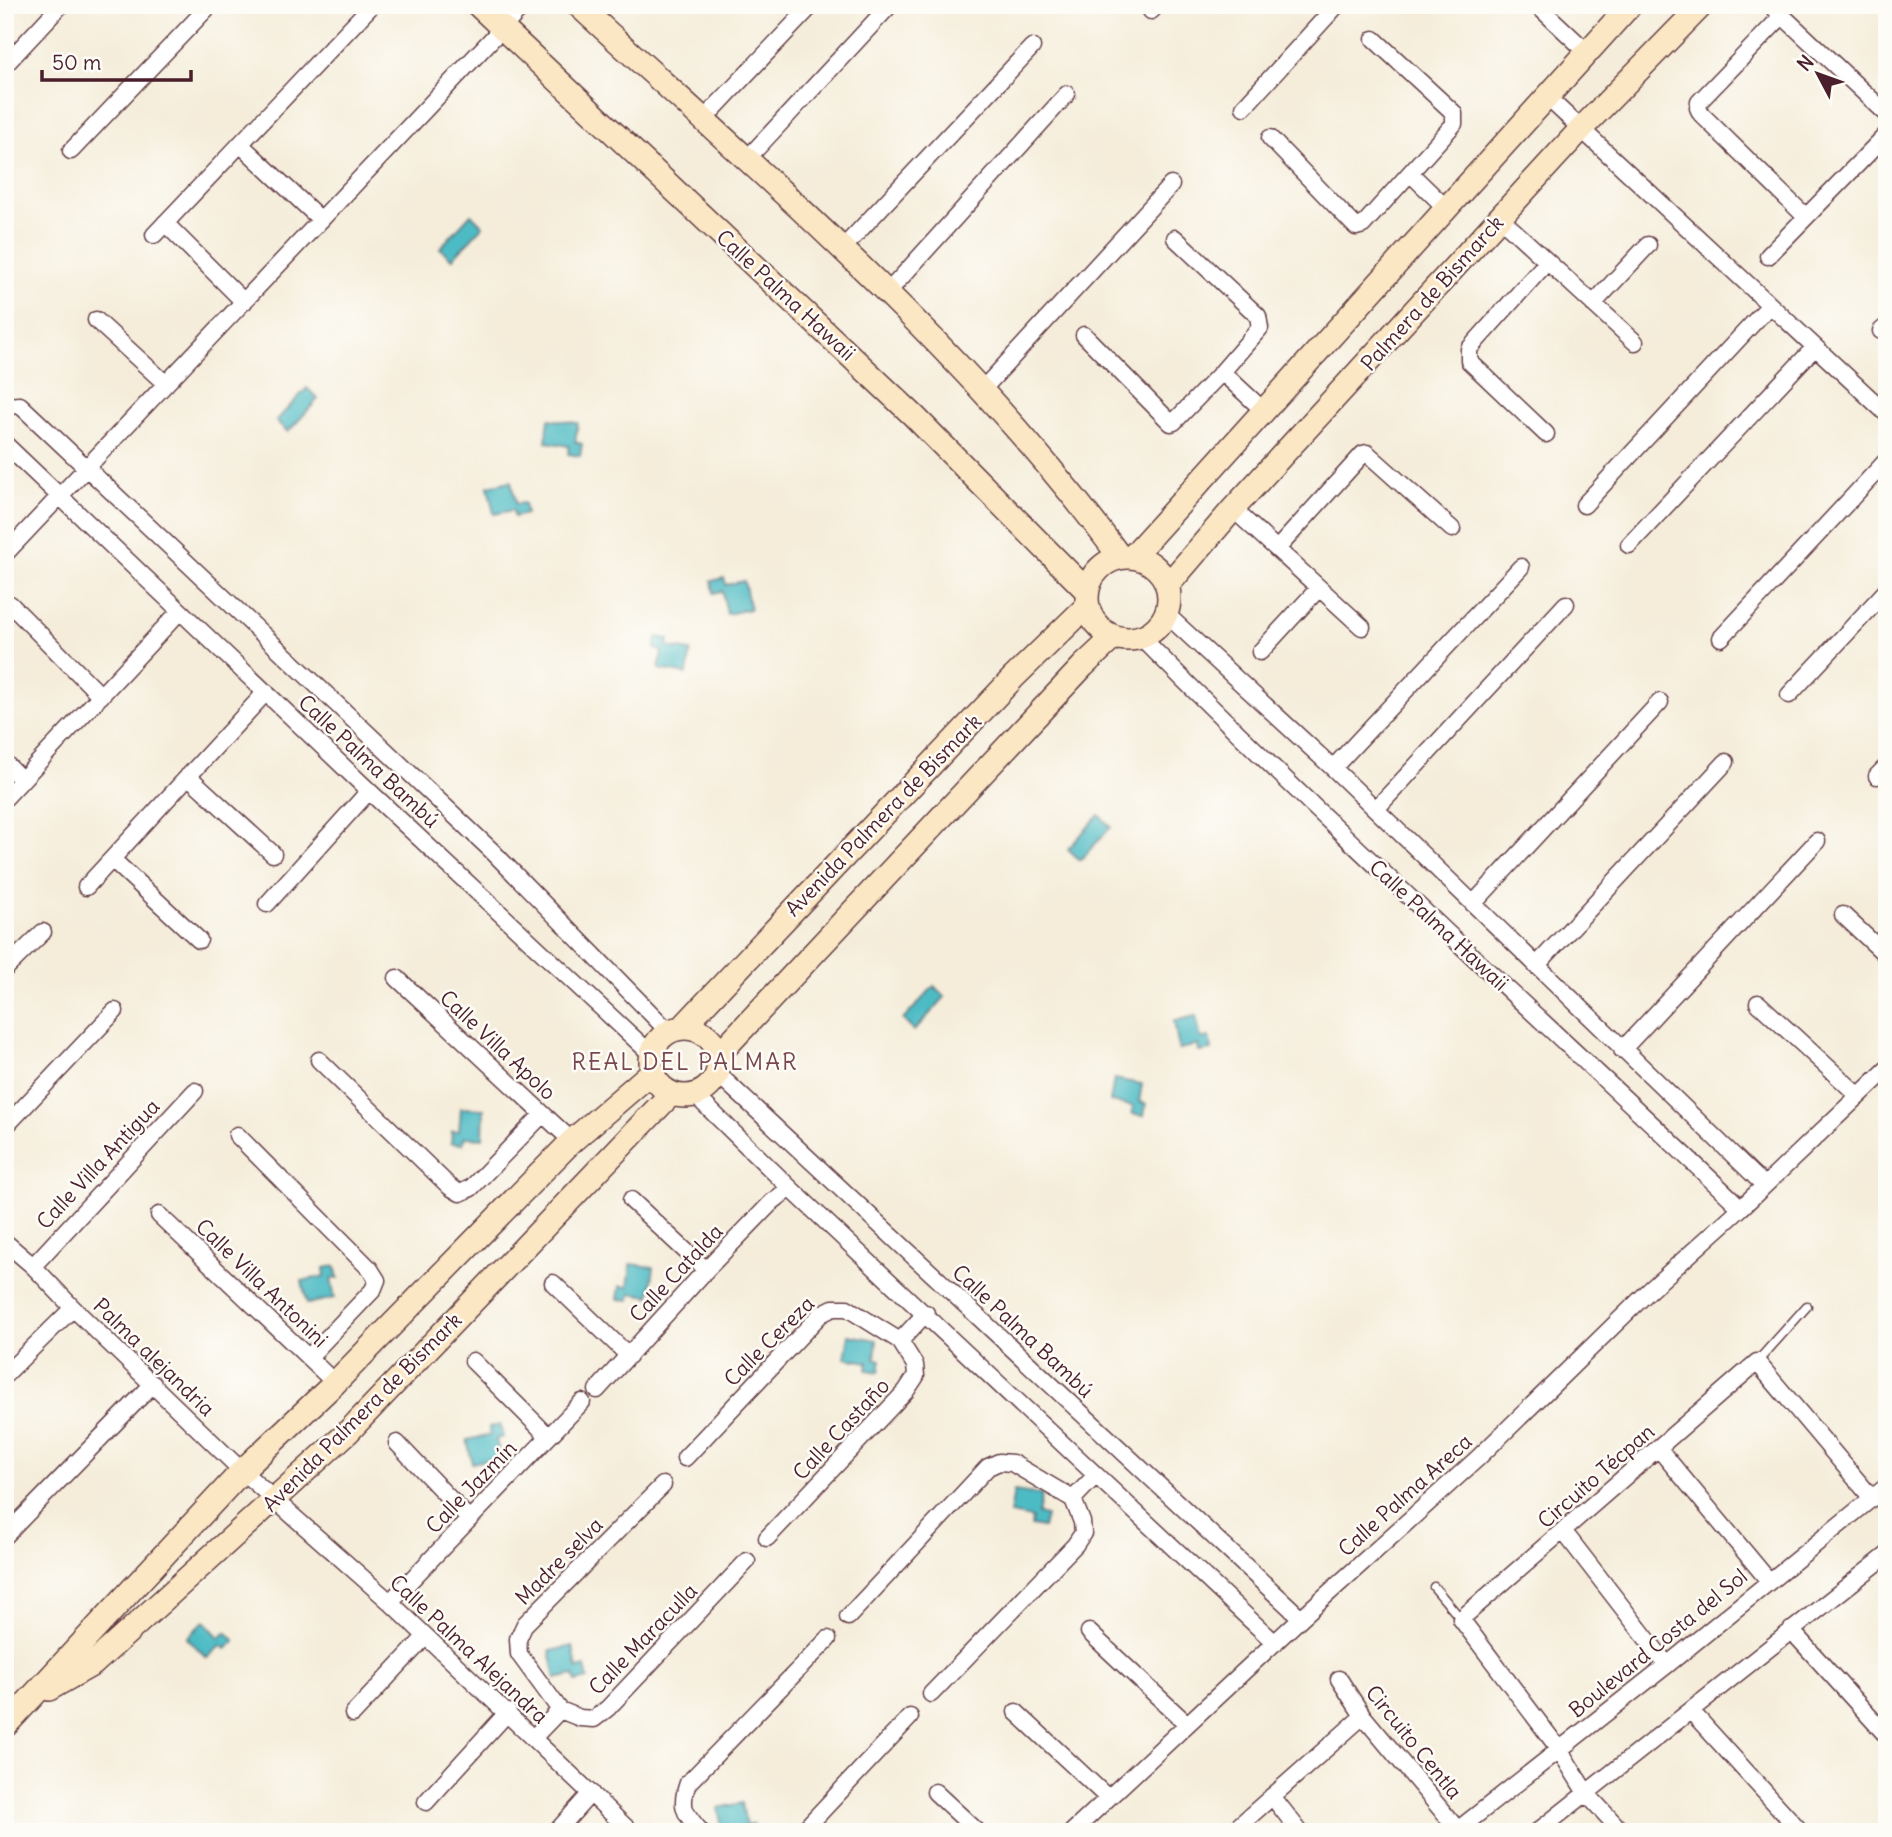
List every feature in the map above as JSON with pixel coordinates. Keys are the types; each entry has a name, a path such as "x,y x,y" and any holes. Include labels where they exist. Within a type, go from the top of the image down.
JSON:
{"street":[{"path":"5,65 61,5"},
{"path":"71,151 210,5"},
{"path":"154,235 372,5"},
{"name":"Calle Palma Hawaii","path":"478,5 913,415 1087,599"},
{"path":"5,554 524,5"},
{"path":"578,5 887,293 982,390 1126,557 1147,562 1160,572 1167,586 1169,600 1166,614 1156,628 1141,637 1127,639 1114,637 1101,630 1092,619 1087,599 1091,579 1099,569 1126,557 1264,411 1630,5"},
{"path":"703,120 812,5"},
{"path":"746,160 890,5"},
{"path":"1244,107 1337,5"},
{"path":"1537,5 1587,52"},
{"name":"Palmera de Bismarck","path":"1167,586 1233,509 1581,129 1702,5"},
{"path":"1806,217 1701,114 1699,102 1776,11 1887,114"},
{"path":"1270,138 1356,226 1363,225 1454,124 1455,119 1454,113 1374,39"},
{"path":"841,250 1032,47"},
{"path":"887,293 1067,94"},
{"path":"1547,97 1887,414"},
{"path":"1768,256 1887,134"},
{"path":"240,144 321,220"},
{"path":"1410,173 1446,208"},
{"path":"982,390 1171,185"},
{"path":"1500,219 1635,342"},
{"path":"165,223 244,302"},
{"path":"1084,335 1171,423 1222,372 1260,328 1261,322 1258,316 1175,238"},
{"path":"1593,304 1648,245"},
{"path":"1546,434 1469,360 1467,355 1469,349 1547,262"},
{"path":"1584,505 1770,305"},
{"path":"96,320 166,384"},
{"path":"1629,545 1815,347"},
{"path":"1222,372 1264,411"},
{"name":"Calle Palma Bambú","path":"5,406 20,405 491,850 676,1030"},
{"name":"Calle Palma Bambú","path":"5,444 652,1063"},
{"path":"1276,549 1363,454 1367,453 1452,529"},
{"path":"1721,638 1887,460"},
{"path":"1233,509 1362,627"},
{"path":"1333,768 1521,567"},
{"path":"1260,652 1319,588"},
{"path":"1788,695 1887,590"},
{"name":"Avenida Palmera de Bismark","path":"676,1030 1087,599"},
{"path":"9,604 101,696"},
{"path":"1376,809 1566,604"},
{"path":"5,798 180,611"},
{"name":"Calle Palma Hawaii","path":"1166,614 1376,809 1764,1185"},
{"name":"Avenida Palmera de Bismark","path":"718,1064 1073,677 1114,637"},
{"name":"Calle Palma Hawaii","path":"1141,637 1358,851 1741,1208"},
{"path":"86,887 265,692"},
{"path":"1473,904 1660,702"},
{"path":"1536,966 1726,762"},
{"path":"5,763 22,780"},
{"path":"188,776 274,854"},
{"path":"267,904 369,791"},
{"path":"1622,1050 1817,841"},
{"path":"112,859 199,940"},
{"path":"1843,915 1887,956"},
{"path":"5,970 43,932"},
{"name":"Calle Villa Apolo","path":"397,978 572,1141"},
{"path":"1758,1003 1858,1095"},
{"path":"5,1127 116,1011"},
{"path":"676,1030 696,1030 714,1043 718,1064 709,1087 695,1095 683,1097 671,1094 660,1085 652,1063 658,1042 676,1030"},
{"path":"319,1060 450,1187 460,1193 471,1188 542,1115"},
{"name":"Avenida Palmera de Bismark","path":"5,1726 242,1471 335,1383 652,1063"},
{"name":"Calle Palma Bambú","path":"718,1064 1301,1618"},
{"name":"Calle Palma Areca","path":"1072,1832 1301,1618 1478,1458 1650,1290 1887,1069"},
{"name":"Calle Villa Antigua","path":"33,1266 195,1091"},
{"name":"Avenida Palmera de Bismark","path":"29,1702 93,1664 347,1433 671,1094"},
{"path":"695,1095 790,1188 1275,1643"},
{"path":"237,1135 370,1269 377,1280 373,1290 309,1357"},
{"name":"Calle Catalda","path":"597,1390 706,1270 772,1202 790,1188"},
{"path":"631,1200 706,1270"},
{"name":"Calle Villa Antonini","path":"159,1215 335,1383"},
{"name":"Palma alejandria","path":"5,1242 33,1266 72,1308 242,1471 275,1499"},
{"path":"553,1283 629,1356"},
{"path":"5,1374 72,1308"},
{"name":"Calle Cereza","path":"685,1458 821,1314 833,1308 847,1308 900,1341"},
{"path":"900,1341 926,1313"},
{"name":"Calle Castaño","path":"767,1538 906,1391 916,1376 915,1365 900,1341"},
{"path":"473,1361 548,1436"},
{"path":"1757,1362 1871,1497"},
{"name":"Circuito Técpan","path":"1461,1619 1757,1362"},
{"path":"5,1536 153,1384"},
{"name":"Calle Jazmín","path":"390,1602 582,1402"},
{"path":"397,1443 469,1519"},
{"path":"1659,1449 1769,1581"},
{"path":"848,1617 988,1468 999,1462 1012,1463 1073,1499 1082,1522 1083,1534 1075,1545 930,1694"},
{"path":"1073,1499 1096,1475"},
{"name":"Madre selva","path":"560,1710 519,1654 518,1639 525,1624 663,1485"},
{"name":"Boulevard Costa del Sol","path":"1457,1831 1887,1486"},
{"name":"Calle Palma Alejandra","path":"275,1499 508,1712 631,1832"},
{"path":"1564,1532 1667,1665"},
{"path":"1537,1832 1887,1555"},
{"name":"Calle Maraculla","path":"560,1710 594,1719 608,1708 747,1561"},
{"path":"1461,1619 1559,1749 1586,1793 1622,1832"},
{"path":"1791,1630 1887,1736"},
{"path":"1089,1632 1187,1724"},
{"path":"353,1714 425,1637"},
{"path":"701,1832 684,1810 683,1797 688,1783 828,1639"},
{"name":"Circuito Centla","path":"1339,1679 1363,1716 1457,1831"},
{"path":"533,1738 560,1710"},
{"path":"1691,1711 1801,1832"},
{"path":"426,1802 508,1712"},
{"path":"1016,1712 1108,1798"},
{"path":"1232,1832 1363,1716"},
{"path":"802,1832 910,1717"},
{"path":"935,1791 978,1832"},
{"path":"556,1832 591,1793"},
{"path":"1272,1796 1300,1832"}],"lane":[{"name":"Circuito Técpan","path":"1757,1362 1807,1306"},
{"path":"1434,1587 1461,1619"}],"water":[{"path":"471,214 483,226 452,259 440,248"},
{"path":"307,388 318,399 288,432 276,421"},
{"path":"549,419 578,423 575,442 582,444 580,456 568,454 569,446 546,442"},
{"path":"511,481 516,504 524,503 526,514 514,517 513,510 494,514 488,486"},
{"path":"724,578 726,585 744,581 750,609 727,614 722,591 714,593 712,581"},
{"path":"657,637 669,639 668,647 691,651 687,674 659,669 662,651 655,649"},
{"path":"1099,815 1111,827 1080,860 1068,849"},
{"path":"934,986 945,997 914,1031 903,1020"},
{"path":"1196,1016 1201,1039 1209,1038 1212,1050 1199,1052 1198,1045 1179,1049 1174,1021"},
{"path":"1114,1079 1142,1084 1139,1102 1146,1104 1144,1116 1132,1114 1133,1106 1110,1102"},
{"path":"461,1108 484,1109 483,1138 464,1137 463,1144 451,1143 452,1131 459,1131"},
{"path":"631,1264 654,1267 650,1296 631,1293 630,1300 618,1299 620,1286 628,1287"},
{"path":"335,1266 338,1278 331,1279 335,1298 307,1304 302,1281 325,1276 324,1268"},
{"path":"849,1335 877,1340 875,1358 881,1360 879,1372 867,1370 868,1362 845,1358"},
{"path":"500,1425 503,1437 496,1439 500,1457 472,1463 467,1440 490,1435 489,1427"},
{"path":"1014,1491 1042,1495 1038,1514 1046,1516 1043,1528 1031,1526 1032,1518 1010,1514"},
{"path":"204,1621 220,1638 226,1632 235,1641 226,1649 221,1645 207,1658 187,1638"},
{"path":"573,1646 577,1669 585,1667 588,1679 576,1682 574,1675 556,1679 550,1651"},
{"path":"742,1803 746,1826 754,1824 755,1832 723,1832 718,1808"}],"district":[{"name":"REAL DEL PALMAR","path":"685,1061"}]}
